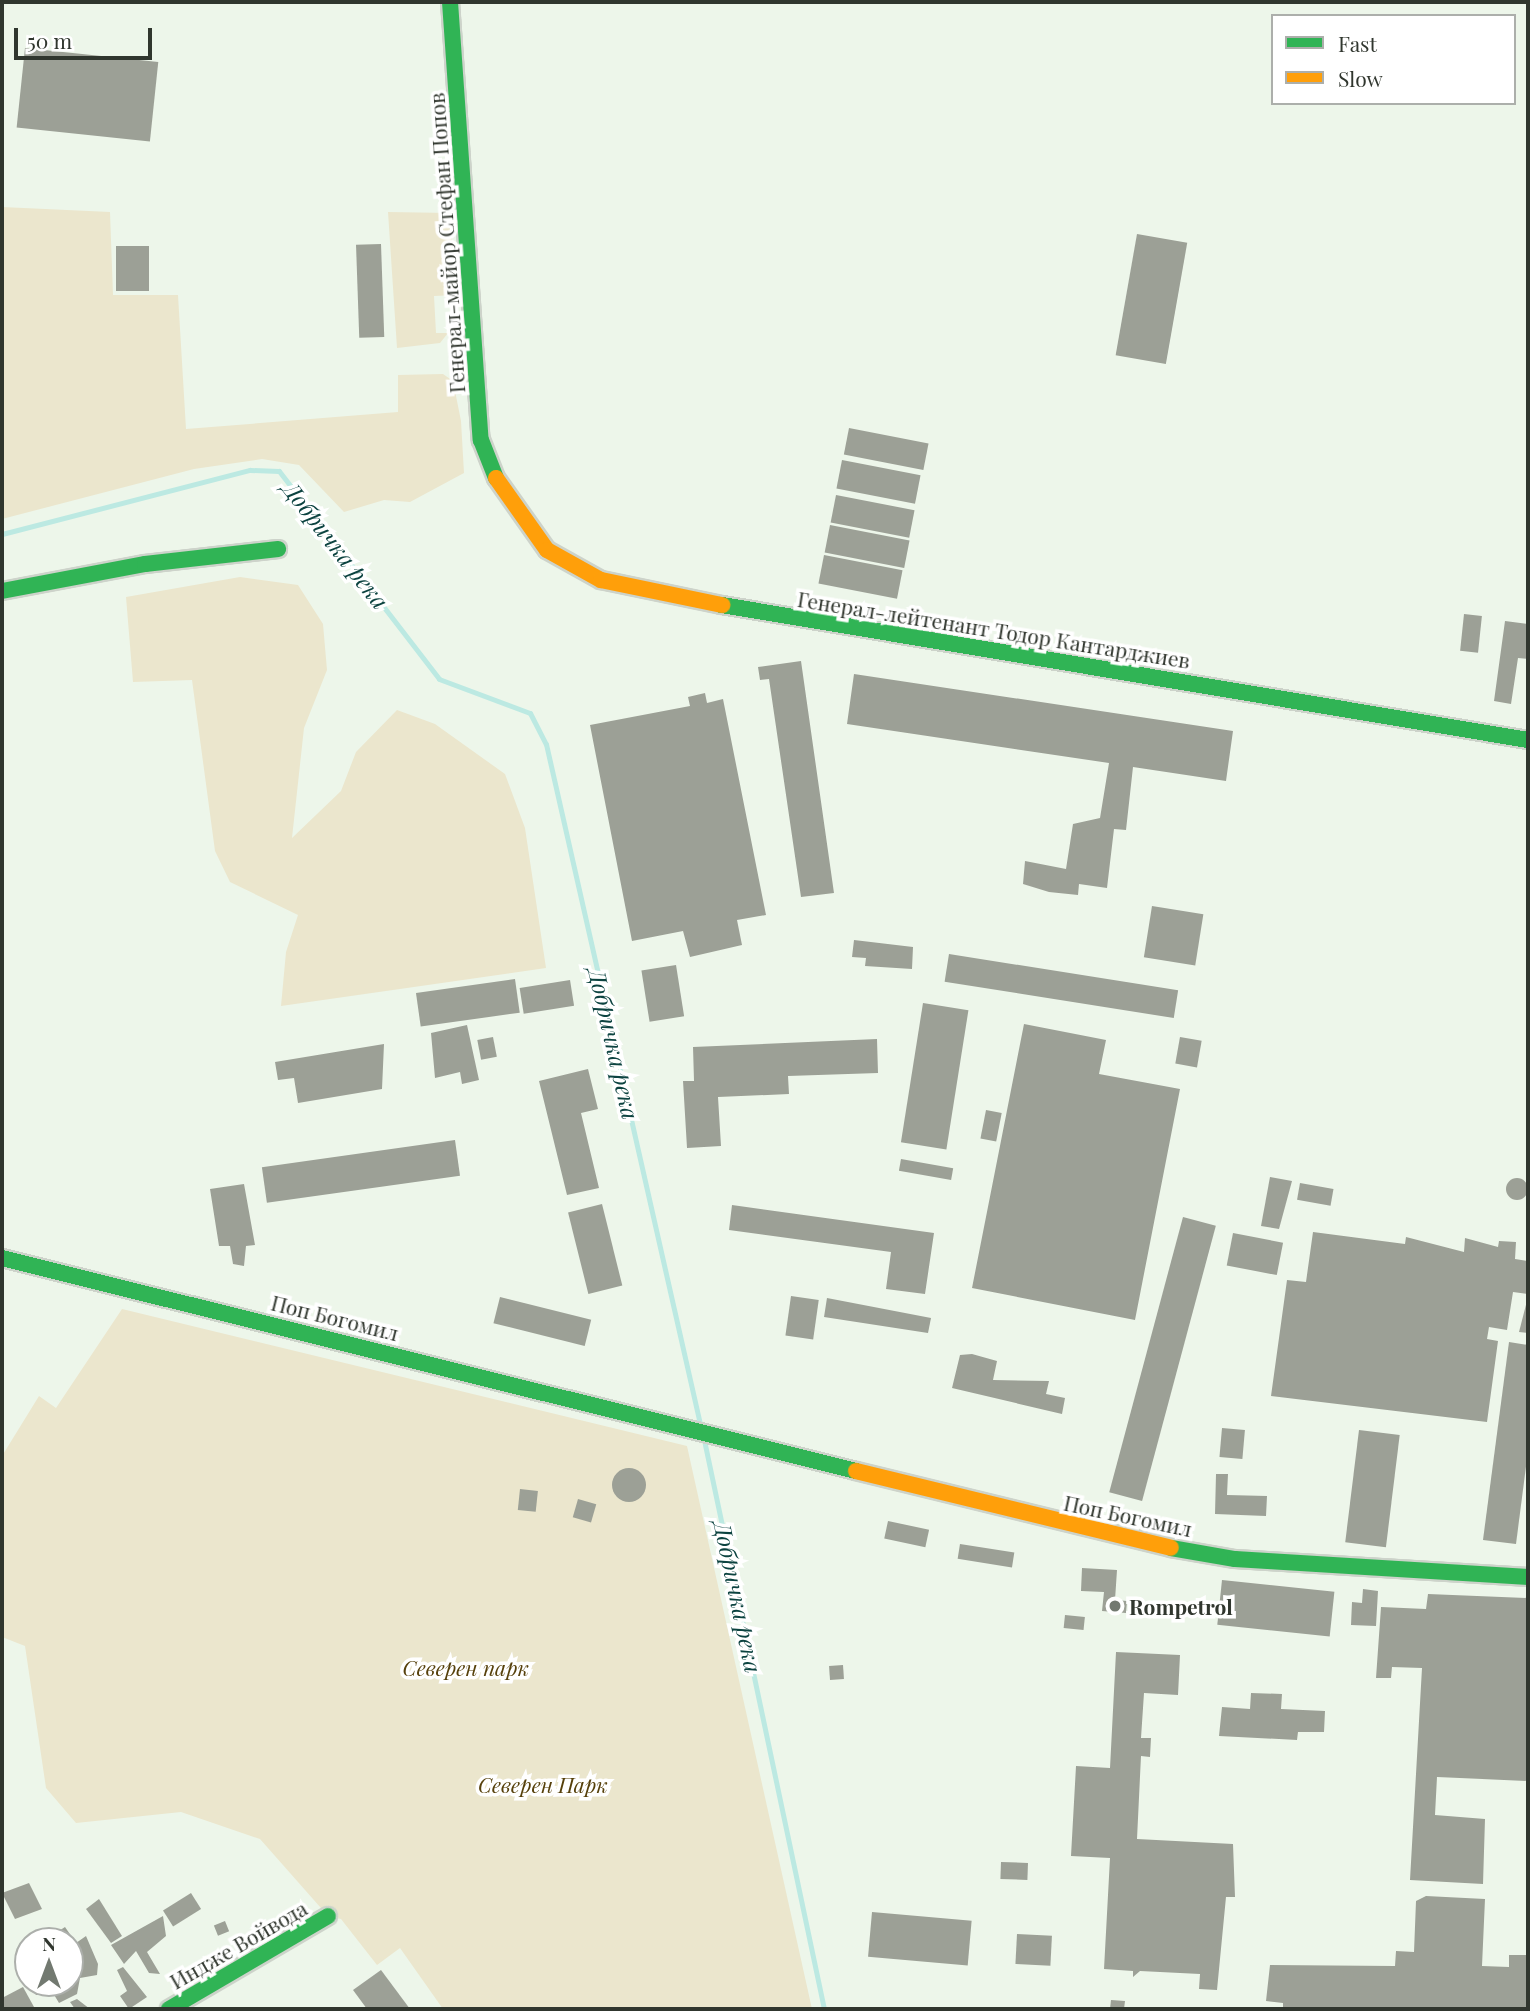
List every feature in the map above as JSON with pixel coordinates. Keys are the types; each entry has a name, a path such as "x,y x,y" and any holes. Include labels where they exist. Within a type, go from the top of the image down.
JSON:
{"street":[{"name":"Генерал-майор Стефан Попов","path":"450,2 475,387 481,440 496,479"},
{"name":"Генерал-лейтенант Тодор Кантарджиев","path":"496,479 547,550 601,580 1528,740"},
{"path":"2,592 145,564 278,549"},
{"name":"Поп Богомил","path":"2,1258 658,1418 1150,1544 1235,1559 1528,1577"},
{"name":"Индже Войвода","path":"169,2009 328,1916"}],"green space":[{"path":"2,207 110,212 113,295 178,295 186,429 398,412 398,375 443,374 453,381 461,421 464,473 410,502 384,500 344,512 299,465 262,459 194,469 2,519"},
{"path":"388,212 450,213 456,295 434,296 436,333 448,333 440,343 397,348"},
{"path":"240,577 298,585 323,624 327,670 304,728 292,838 341,791 356,752 397,710 435,724 505,774 525,828 546,968 281,1006 286,952 298,915 230,882 215,851 192,680 133,682 126,597"},
{"name":"Северен Парк","path":"122,1309 687,1446 812,2009 443,2009 400,1948 377,1965 341,1919 328,1916 260,1839 181,1812 76,1823 46,1788 25,1646 2,1637 2,1456 39,1396 56,1408"}],"building":[{"path":"25,48 158,62 150,142 17,128"},
{"path":"1137,234 1187,243 1166,364 1116,355"},
{"path":"381,244 384,337 359,338 356,245"},
{"path":"116,246 149,246 149,291 116,291"},
{"path":"849,428 929,443 923,470 844,455"},
{"path":"842,460 921,475 915,504 836,488"},
{"path":"836,495 915,510 909,538 831,522"},
{"path":"830,525 910,540 904,568 825,552"},
{"path":"824,555 903,570 897,599 818,583"},
{"path":"1464,614 1482,616 1478,653 1460,651"},
{"path":"1505,621 1528,624 1528,659 1518,658 1511,704 1494,701"},
{"path":"801,661 834,893 801,897 769,679 760,680 758,667"},
{"path":"854,674 1233,731 1226,781 1133,767 1126,830 1114,829 1107,888 1079,884 1078,895 1049,892 1023,884 1025,861 1066,869 1073,824 1100,818 1109,763 847,724"},
{"path":"705,693 707,703 723,699 766,915 737,920 742,945 690,957 683,931 632,941 590,725 690,706 688,697"},
{"path":"1152,906 1203,914 1195,965 1144,957"},
{"path":"854,940 913,947 912,969 865,966 866,958 852,957"},
{"path":"949,954 1178,990 1174,1018 945,982"},
{"path":"676,965 684,1016 650,1022 641,970"},
{"path":"515,979 520,1013 421,1027 416,993"},
{"path":"570,980 574,1006 524,1014 520,988"},
{"path":"923,1003 968,1010 946,1149 901,1142"},
{"path":"1024,1024 1106,1040 1099,1074 1180,1089 1135,1320 972,1288"},
{"path":"467,1025 479,1080 462,1084 460,1072 435,1078 431,1033"},
{"path":"493,1037 497,1057 481,1060 477,1040"},
{"path":"1180,1037 1202,1041 1197,1067 1175,1064"},
{"path":"877,1039 878,1073 788,1076 789,1094 718,1097 721,1146 687,1148 683,1081 694,1081 693,1047"},
{"path":"384,1044 382,1089 298,1103 294,1078 278,1080 275,1062"},
{"path":"588,1069 598,1109 581,1113 599,1188 567,1195 539,1081"},
{"path":"986,1110 1002,1113 996,1142 980,1138"},
{"path":"455,1140 460,1176 267,1203 262,1167"},
{"path":"901,1159 953,1168 951,1180 899,1171"},
{"path":"1270,1177 1292,1181 1279,1229 1261,1226"},
{"path":"1517,1178 1527,1185 1528,1189 1521,1199 1517,1200 1507,1193 1506,1189 1513,1179"},
{"path":"1300,1183 1333,1189 1331,1206 1297,1200"},
{"path":"244,1184 255,1245 246,1246 244,1266 233,1264 230,1246 219,1246 210,1189"},
{"path":"602,1204 622,1286 588,1294 568,1212"},
{"path":"732,1205 934,1233 925,1294 886,1289 891,1252 729,1230"},
{"path":"1183,1217 1216,1226 1142,1501 1109,1492"},
{"path":"1313,1232 1405,1244 1406,1237 1464,1252 1465,1238 1498,1247 1499,1241 1516,1242 1515,1259 1528,1261 1528,1294 1513,1292 1507,1330 1489,1327 1487,1339 1498,1341 1487,1422 1271,1396 1287,1280 1306,1282"},
{"path":"1233,1233 1283,1243 1277,1275 1227,1265"},
{"path":"791,1296 819,1300 813,1340 785,1336"},
{"path":"500,1297 591,1320 585,1346 493,1323"},
{"path":"1528,1297 1528,1333 1519,1332"},
{"path":"827,1298 931,1318 928,1333 824,1317"},
{"path":"1509,1342 1528,1345 1528,1451 1516,1544 1483,1540"},
{"path":"972,1354 997,1361 993,1380 1049,1381 1046,1394 1065,1398 1062,1414 952,1388 960,1355"},
{"path":"1222,1428 1245,1430 1242,1459 1219,1457"},
{"path":"1359,1430 1400,1435 1386,1547 1345,1542"},
{"path":"629,1468 641,1473 646,1485 641,1497 629,1502 617,1497 612,1485 617,1473"},
{"path":"1216,1474 1228,1474 1227,1495 1267,1496 1266,1516 1215,1514"},
{"path":"520,1489 538,1491 536,1512 518,1510"},
{"path":"578,1499 596,1504 591,1523 573,1517"},
{"path":"888,1521 929,1530 925,1547 884,1539"},
{"path":"960,1544 1014,1553 1012,1567 958,1559"},
{"path":"1082,1568 1117,1570 1115,1600 1127,1601 1126,1613 1102,1611 1104,1592 1081,1591"},
{"path":"1222,1580 1334,1592 1330,1637 1217,1625"},
{"path":"1363,1589 1378,1591 1376,1626 1351,1625 1352,1602 1362,1603"},
{"path":"1428,1594 1528,1598 1528,1781 1437,1777 1435,1815 1485,1819 1483,1884 1410,1880 1422,1668 1392,1667 1391,1678 1376,1678 1381,1607 1426,1609"},
{"path":"1065,1615 1085,1617 1084,1630 1064,1628"},
{"path":"1116,1652 1180,1655 1178,1695 1144,1693 1141,1738 1151,1738 1150,1757 1141,1756 1137,1839 1233,1844 1235,1897 1226,1897 1217,1990 1199,1989 1200,1974 1140,1971 1133,1977 1133,1971 1104,1969 1110,1858 1071,1856 1076,1766 1110,1768"},
{"path":"843,1665 844,1679 830,1680 829,1666"},
{"path":"1251,1693 1282,1694 1281,1709 1325,1711 1324,1732 1298,1732 1297,1740 1219,1736 1222,1707 1250,1709"},
{"path":"1001,1862 1028,1863 1027,1880 1000,1879"},
{"path":"29,1883 42,1909 15,1919 2,1893"},
{"path":"191,1893 201,1909 173,1927 163,1910"},
{"path":"1426,1896 1485,1899 1482,1966 1509,1967 1509,1955 1528,1955 1528,2009 1283,2009 1283,2003 1266,2001 1270,1965 1395,1966 1396,1951 1414,1952 1416,1901"},
{"path":"99,1899 122,1936 111,1943 86,1909"},
{"path":"872,1912 972,1921 968,1966 868,1957"},
{"path":"163,1916 166,1936 147,1952 160,1974 149,1973 136,1951 124,1964 111,1945"},
{"path":"225,1921 229,1931 218,1936 214,1925"},
{"path":"1017,1934 1052,1936 1050,1966 1015,1964"},
{"path":"86,1936 98,1964 97,1975 84,1977"},
{"path":"123,1967 147,1997 129,2009 120,1996 127,1991 117,1970"},
{"path":"381,1970 410,2009 367,2009 353,1990"},
{"path":"14,1992 14,1997 28,1997 34,2007 2,2009 2,1998"},
{"path":"55,1997 71,1997 59,2003"},
{"path":"77,1999 90,2009 75,2009 70,2002"},
{"path":"1111,2000 1125,2001 1124,2009 1110,2009"}],"waterway":[{"name":"Добричка река","path":"2,534 250,470 279,471 439,679 530,713 546,744 700,1424"},
{"name":"Добричка река","path":"704,1440 824,2009"}],"traffic: fast":[{"path":"450,2 481,440 496,478"},
{"path":"2,591 145,564 278,549"},
{"path":"722,605 1528,740"},
{"path":"2,1258 856,1471"},
{"path":"1171,1548 1235,1559 1528,1577"},
{"path":"169,2009 328,1916"}],"traffic: slow":[{"path":"496,478 547,550 601,580 722,605"},
{"path":"856,1471 1171,1548"}],"place":[{"name":"Rompetrol","path":"1115,1606"}],"park label":[{"name":"Северен парк","path":"466,1667"}]}
